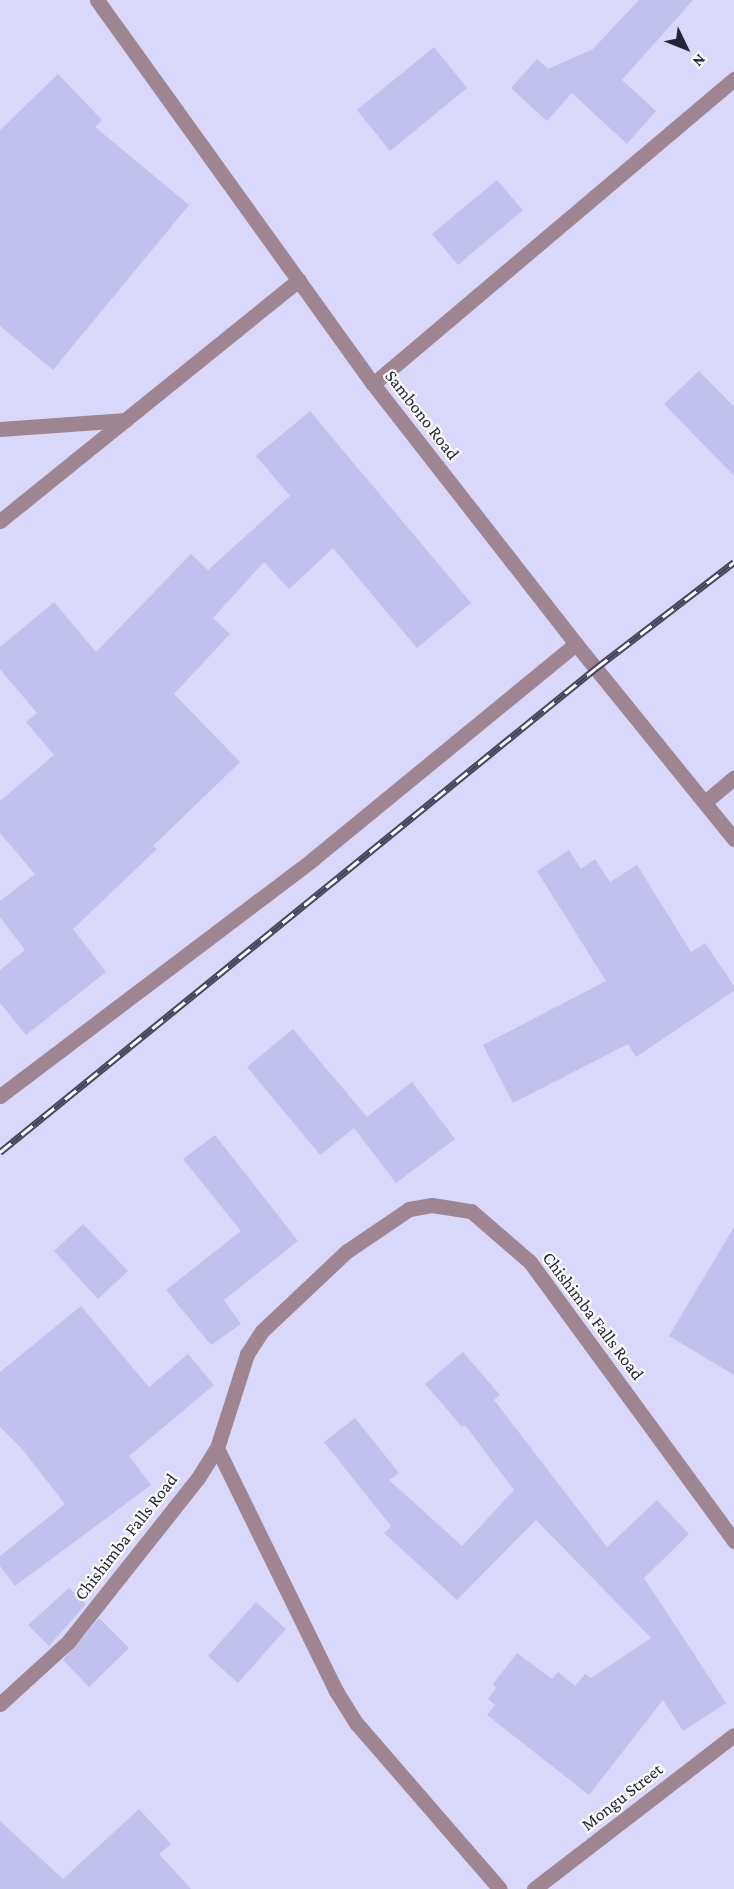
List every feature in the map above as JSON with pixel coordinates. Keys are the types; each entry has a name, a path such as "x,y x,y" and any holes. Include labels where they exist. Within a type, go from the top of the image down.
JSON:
{"street":[{"name":"Sambono Road","path":"97,0 374,384 576,644 734,839"},
{"path":"374,384 734,79"},
{"path":"0,521 299,280"},
{"path":"0,429 126,420"},
{"path":"0,1096 313,859 576,644"},
{"path":"705,802 734,778"},
{"name":"Chishimba Falls Road","path":"0,1704 68,1642 191,1487 217,1448 247,1354 262,1332 346,1251 409,1209 432,1205 471,1211 530,1262 734,1541"},
{"path":"217,1448 336,1691 357,1724 500,1889"},
{"name":"Mongu Street","path":"534,1889 734,1735"}],"building":[{"path":"639,0 693,0 622,80 656,111 627,144 572,93 547,121 511,88 537,59 548,69 593,49"},
{"path":"434,47 467,88 390,151 357,110"},
{"path":"58,74 102,120 95,127 189,205 53,370 0,326 0,130"},
{"path":"497,180 523,210 458,265 432,234"},
{"path":"699,371 734,407 734,476 664,404"},
{"path":"310,411 471,603 417,648 333,548 289,589 264,562 213,618 230,634 174,694 240,762 153,846 157,849 73,929 106,972 26,1035 0,1003 0,970 25,950 0,917 0,901 35,874 0,833 0,801 54,755 26,722 37,713 0,669 0,647 54,602 96,652 191,554 208,570 290,496 256,456"},
{"path":"569,850 581,869 595,859 610,882 637,865 691,952 705,943 734,986 734,991 636,1057 628,1044 513,1103 483,1045 606,981 537,871"},
{"path":"293,1029 367,1117 412,1082 455,1139 396,1183 354,1128 320,1155 247,1067"},
{"path":"215,1135 298,1241 224,1300 241,1324 211,1345 166,1290 241,1231 183,1159"},
{"path":"83,1224 128,1271 98,1299 54,1251"},
{"path":"734,1227 734,1375 669,1336"},
{"path":"81,1306 149,1387 188,1354 214,1385 129,1456 151,1485 15,1586 0,1566 0,1556 65,1504 22,1449 0,1427 0,1372"},
{"path":"463,1352 500,1395 494,1400 607,1547 657,1500 689,1534 644,1578 726,1703 683,1731 663,1700 589,1795 487,1715 495,1705 488,1699 496,1688 493,1684 517,1653 552,1679 558,1672 575,1686 585,1674 591,1678 651,1638 536,1520 457,1600 384,1533 391,1526 324,1442 355,1418 399,1473 389,1480 462,1546 514,1490 465,1425 462,1427 425,1384"},
{"path":"69,1588 86,1604 49,1646 28,1625"},
{"path":"256,1602 286,1629 238,1683 208,1656"},
{"path":"99,1618 129,1648 89,1687 63,1660"},
{"path":"139,1809 171,1844 159,1854 191,1889 0,1889 0,1821 63,1879"}],"railway":[{"path":"0,1152 596,668 734,562"}]}
